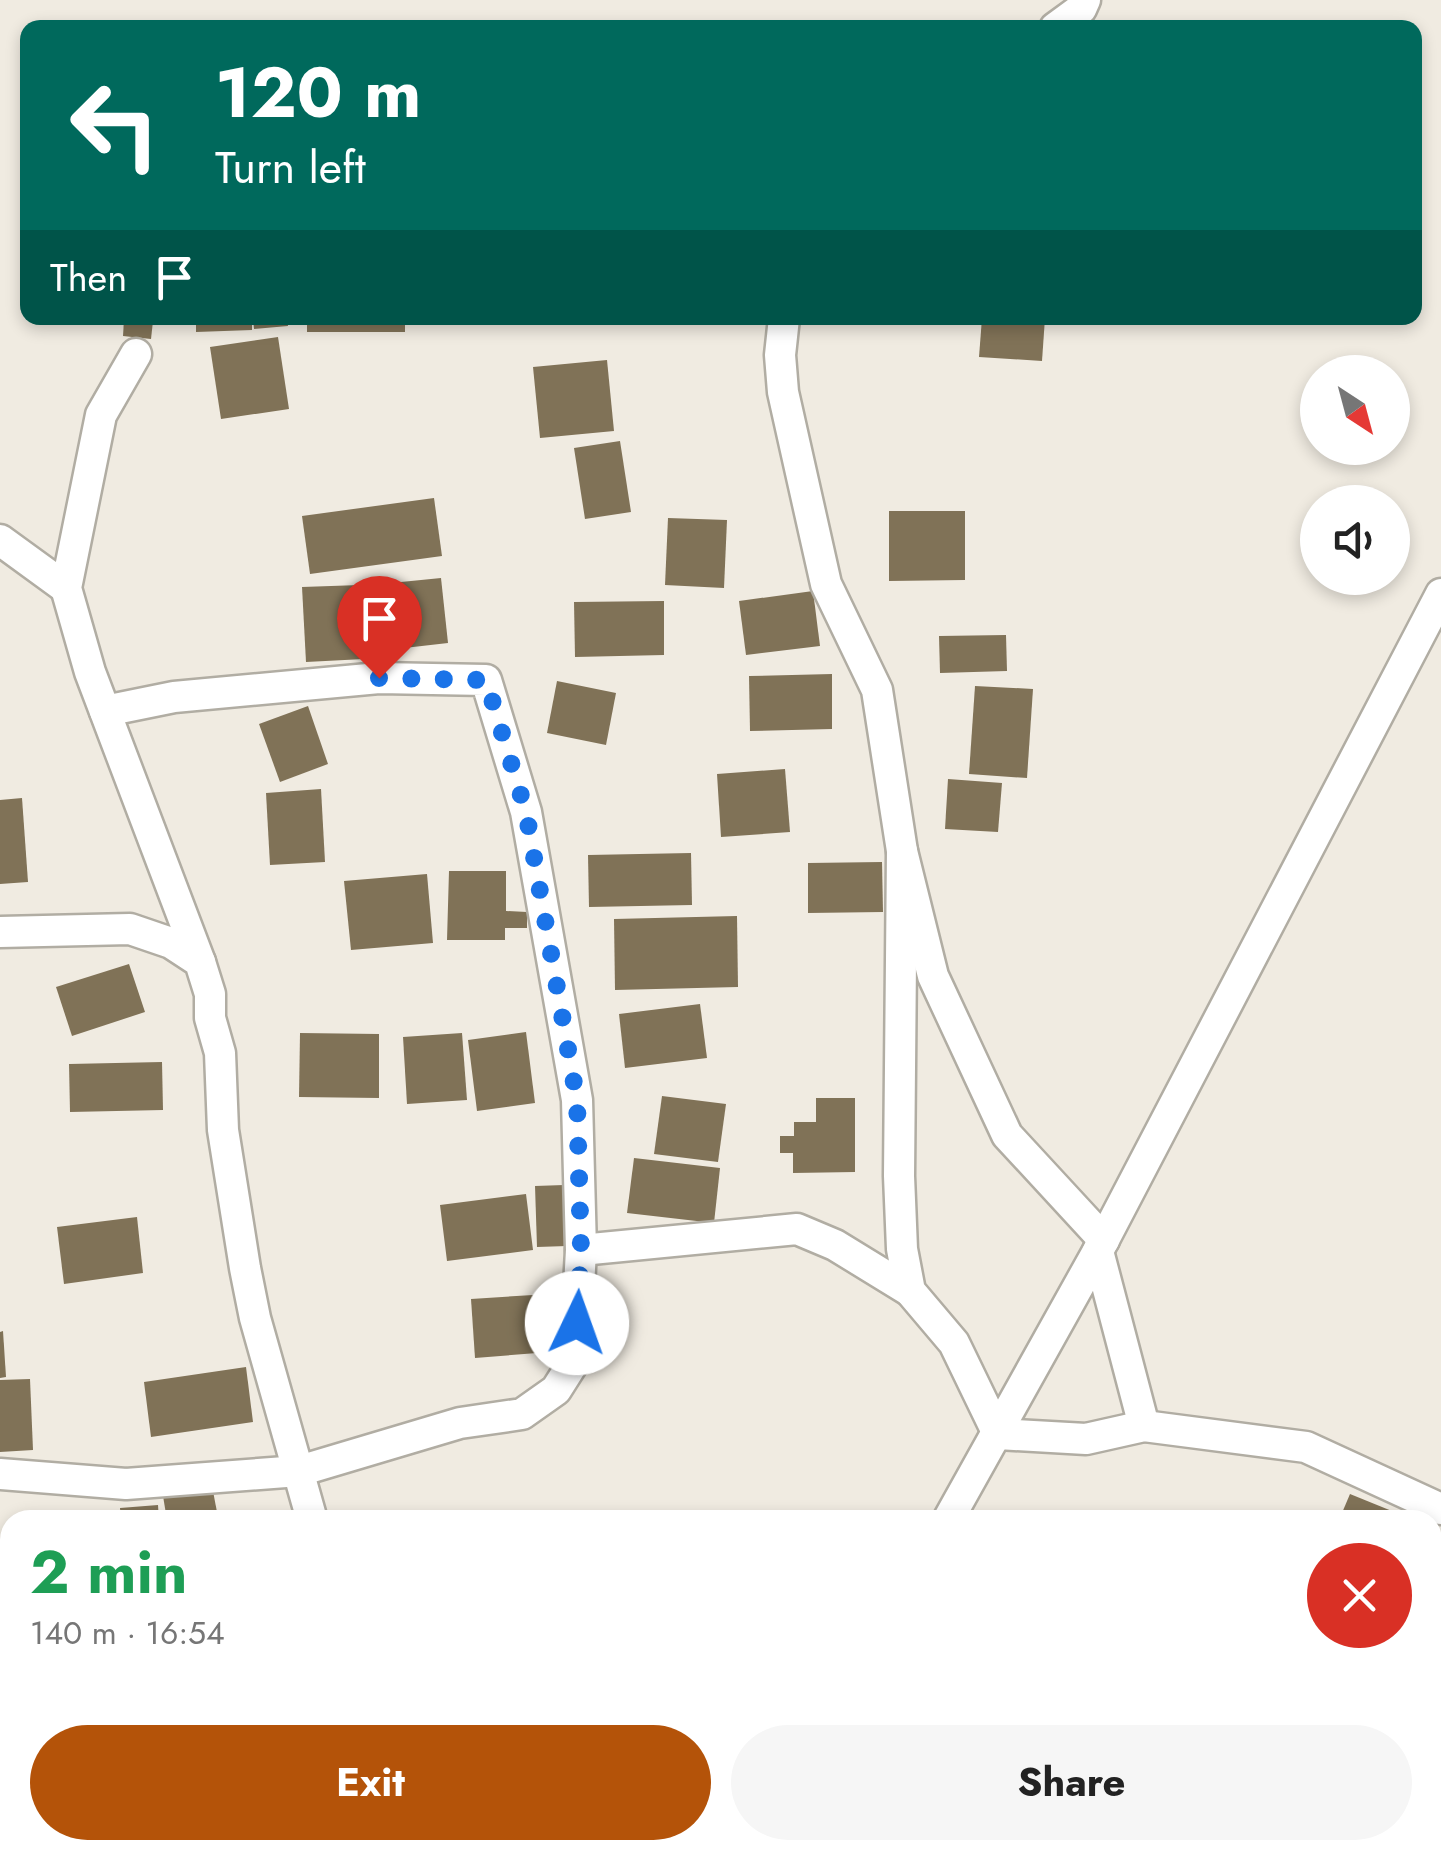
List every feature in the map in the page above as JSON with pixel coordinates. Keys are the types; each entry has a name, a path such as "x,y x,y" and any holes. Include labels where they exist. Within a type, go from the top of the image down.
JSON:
{"street":[{"path":"1066,20 1085,0"},
{"path":"783,325 780,355 788,411 826,584 877,690 902,851 934,976 1007,1135 1101,1246 1144,1426"},
{"path":"136,354 100,416 66,588 105,712 210,994 210,1018 220,1053 223,1130 245,1268 255,1318 309,1510"},
{"path":"0,540 66,588"},
{"path":"954,1510 1101,1246 1441,594"},
{"path":"0,1474 126,1484 299,1471 460,1423 522,1414 556,1390 574,1360 581,1250 577,1100 526,812 486,680 379,678 174,697 105,712"},
{"path":"902,851 899,1176 902,1249 910,1291"},
{"path":"0,932 130,929 171,943 200,962"},
{"path":"581,1250 797,1229 835,1245 910,1291 954,1343 998,1434"},
{"path":"998,1434 1086,1439 1144,1426 1306,1447 1441,1509"}],"building":[{"path":"124,325 153,325 151,339 123,336"},
{"path":"196,325 252,325 252,330 196,332"},
{"path":"254,325 288,326 254,329"},
{"path":"307,325 405,325 405,332 307,332"},
{"path":"981,325 1045,325 1042,361 979,357"},
{"path":"278,337 289,409 221,419 210,347"},
{"path":"607,360 614,431 540,438 533,367"},
{"path":"620,441 631,512 585,519 574,448"},
{"path":"434,498 442,556 310,574 302,516"},
{"path":"889,511 965,511 965,580 889,581"},
{"path":"668,518 727,520 724,588 665,585"},
{"path":"441,578 448,643 378,651 371,585"},
{"path":"360,585 364,659 306,662 302,587"},
{"path":"813,591 820,646 746,655 739,601"},
{"path":"664,601 664,655 575,657 574,602"},
{"path":"1006,635 1007,671 940,673 939,636"},
{"path":"832,674 832,729 750,731 749,676"},
{"path":"557,681 616,693 606,745 547,733"},
{"path":"975,686 1033,689 1027,778 969,774"},
{"path":"308,706 328,764 280,782 259,724"},
{"path":"785,769 790,832 721,837 717,774"},
{"path":"948,779 1002,783 998,832 945,829"},
{"path":"321,789 325,862 270,865 266,793"},
{"path":"22,798 28,882 0,884 0,800"},
{"path":"691,853 692,905 589,907 588,855"},
{"path":"882,862 883,912 808,913 808,863"},
{"path":"449,871 506,871 506,911 527,912 527,928 505,928 505,940 447,940"},
{"path":"427,874 433,943 351,950 344,881"},
{"path":"737,916 738,987 615,990 614,919"},
{"path":"129,964 145,1012 72,1036 56,987"},
{"path":"700,1004 707,1058 625,1068 619,1014"},
{"path":"526,1032 535,1103 477,1111 468,1040"},
{"path":"300,1033 379,1034 379,1098 299,1097"},
{"path":"462,1033 467,1100 407,1104 403,1037"},
{"path":"162,1062 163,1110 70,1112 69,1064"},
{"path":"662,1096 726,1104 718,1162 654,1154"},
{"path":"816,1098 855,1098 855,1172 793,1173 793,1153 780,1153 780,1136 794,1136 794,1122 816,1122"},
{"path":"634,1158 720,1168 714,1223 627,1213"},
{"path":"564,1185 567,1246 537,1247 535,1186"},
{"path":"526,1194 533,1250 447,1261 440,1205"},
{"path":"137,1217 143,1273 64,1284 57,1227"},
{"path":"533,1295 537,1353 475,1358 471,1299"},
{"path":"3,1331 6,1377 0,1378 0,1332"},
{"path":"246,1367 253,1422 151,1437 144,1382"},
{"path":"30,1379 33,1450 0,1452 0,1380"},
{"path":"212,1486 217,1510 165,1510 163,1496"},
{"path":"1350,1494 1389,1510 1343,1510"},
{"path":"158,1505 158,1510 120,1510"}],"route":[{"path":"379,678 486,680 526,812 577,1100 581,1250 577,1323"}]}
